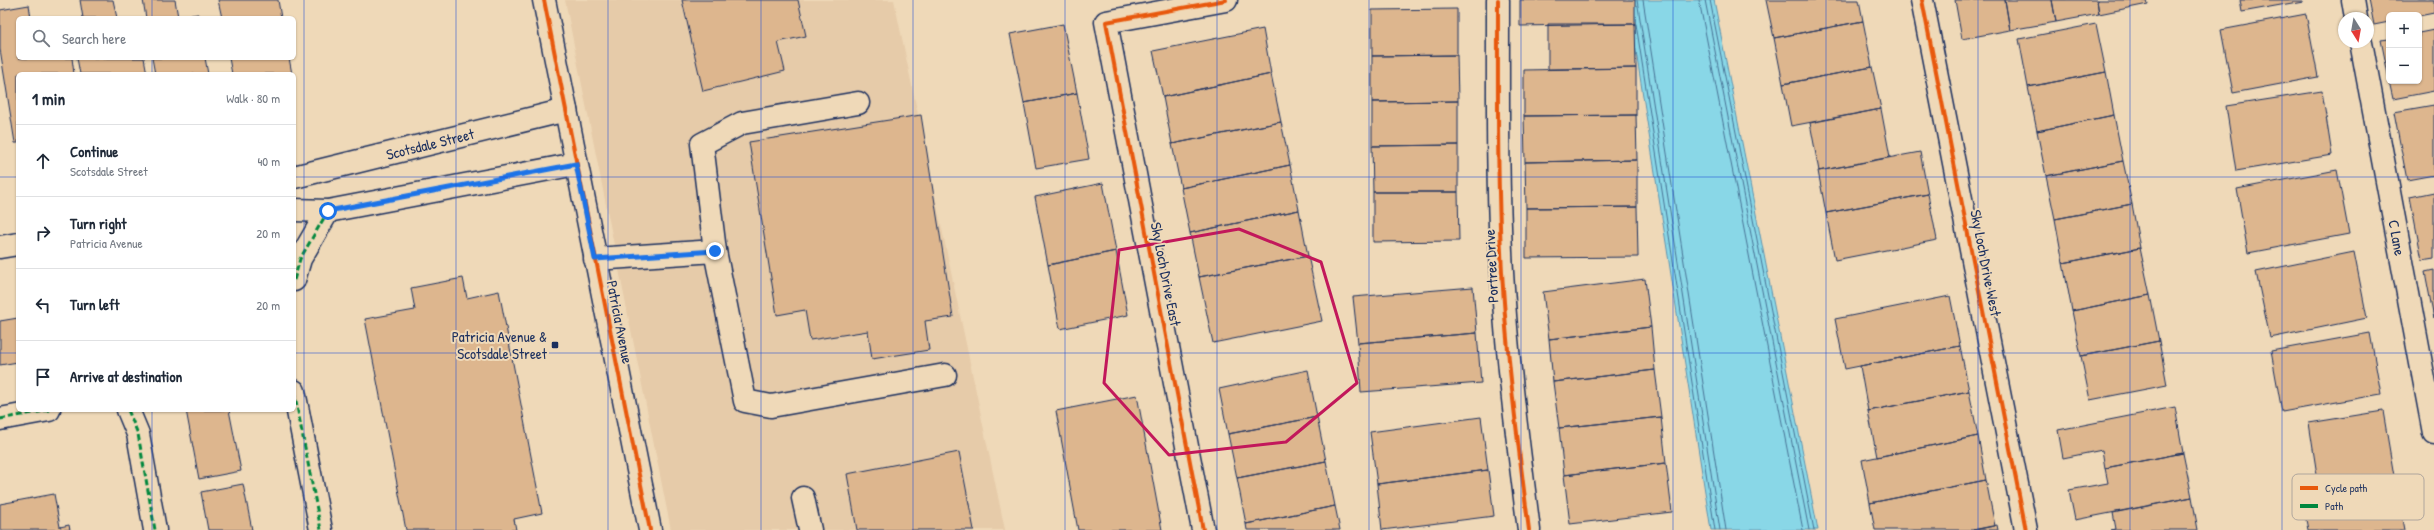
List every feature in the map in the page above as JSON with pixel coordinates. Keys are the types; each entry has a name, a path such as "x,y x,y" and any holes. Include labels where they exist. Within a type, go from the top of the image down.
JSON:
{"street":[{"name":"Patricia Avenue","path":"544,0 650,530"},
{"name":"Sky Loch Drive East","path":"1203,530 1106,22 1226,0"},
{"name":"Portree Drive","path":"1498,0 1498,151 1502,272 1512,401 1529,530"},
{"name":"Sky Loch Drive West","path":"1922,0 2026,530"},
{"path":"2353,0 2355,12"},
{"name":"C Lane","path":"2362,48 2434,433"},
{"path":"858,103 742,123 702,144 715,251 745,401 771,406 945,375"},
{"name":"Scotsdale Street","path":"296,177 566,110"},
{"path":"296,210 328,211 576,164"},
{"path":"296,273 300,259 328,211"},
{"path":"0,247 16,244"},
{"path":"595,259 715,251"},
{"path":"296,401 321,530"},
{"path":"0,419 38,412"},
{"path":"129,412 138,434 156,530"},
{"path":"803,498 810,530"}],"highlighted area":[{"path":"1239,229 1321,262 1357,383 1286,442 1169,455 1104,383 1119,250"}],"shaded area":[{"path":"565,0 894,0 1005,530 671,530"}],"water":[{"path":"1628,0 1714,0 1818,530 1711,530"}],"building":[{"path":"80,0 113,0 117,16 83,16"},
{"path":"143,0 175,0 178,16 146,16"},
{"path":"218,0 278,0 281,16 222,16"},
{"path":"682,0 798,0 806,36 778,42 785,71 703,91"},
{"path":"1520,0 1635,0 1635,24 1520,26"},
{"path":"1766,0 1859,0 1863,21 1774,38"},
{"path":"1955,0 2005,0 2010,30 1962,39"},
{"path":"2005,0 2052,0 2056,22 2010,30"},
{"path":"2052,0 2097,0 2099,14 2056,22"},
{"path":"2097,0 2147,0 2148,4 2099,14"},
{"path":"2240,0 2303,0 2303,1 2242,12"},
{"path":"2369,0 2434,0 2434,13 2422,15 2422,12 2386,12 2386,23 2374,25 2374,12 2371,12"},
{"path":"29,5 31,16 16,16 16,60 72,60 74,72 16,72 16,143 0,49 0,10"},
{"path":"1457,9 1457,55 1372,56 1372,10"},
{"path":"198,14 198,16 185,16"},
{"path":"2306,14 2318,77 2233,93 2221,30"},
{"path":"1863,21 1872,67 1783,84 1774,38"},
{"path":"1063,24 1077,93 1024,103 1010,34"},
{"path":"1548,24 1635,24 1636,68 1548,69"},
{"path":"2096,24 2106,72 2028,87 2019,39"},
{"path":"1263,29 1271,74 1163,97 1153,51"},
{"path":"2434,30 2434,91 2393,99 2390,84 2422,84 2422,32"},
{"path":"2386,39 2386,64 2381,40"},
{"path":"1457,55 1458,101 1372,102 1372,56"},
{"path":"77,60 144,60 147,72 80,72"},
{"path":"152,60 205,60 208,72 155,72"},
{"path":"229,60 289,60 292,72 232,72"},
{"path":"1872,67 1881,109 1791,126 1783,84"},
{"path":"1636,68 1636,115 1524,116 1524,70"},
{"path":"2106,72 2114,115 2037,131 2028,87"},
{"path":"1271,74 1281,122 1172,144 1163,97"},
{"path":"2322,91 2332,155 2236,171 2226,106"},
{"path":"1077,93 1089,159 1036,168 1024,103"},
{"path":"1458,101 1458,145 1372,146 1372,102"},
{"path":"2434,105 2434,175 2407,180 2394,112"},
{"path":"1881,109 1890,157 1819,171 1810,123"},
{"path":"921,115 953,317 925,321 929,350 872,359 868,331 810,340 805,310 777,315 749,142"},
{"path":"1636,115 1637,160 1525,162 1524,116"},
{"path":"2114,115 2123,161 2046,176 2037,131"},
{"path":"1281,122 1290,165 1181,188 1172,144"},
{"path":"1458,145 1458,192 1373,192 1372,146"},
{"path":"1920,152 1928,194 1826,213 1818,171"},
{"path":"1637,160 1637,207 1526,208 1525,162"},
{"path":"2123,161 2132,204 2055,219 2046,176"},
{"path":"1290,165 1299,210 1190,233 1181,188"},
{"path":"2337,170 2349,234 2248,253 2237,189"},
{"path":"1103,183 1116,251 1048,265 1035,197"},
{"path":"1373,192 1458,192 1459,241 1373,242"},
{"path":"2434,192 2434,258 2422,260 2410,197"},
{"path":"1928,194 1937,240 1835,260 1826,213"},
{"path":"2132,204 2140,248 2063,263 2055,219"},
{"path":"1637,207 1638,257 1526,258 1526,208"},
{"path":"1299,210 1308,256 1199,277 1190,233"},
{"path":"2140,248 2150,295 2072,311 2063,263"},
{"path":"1116,251 1128,315 1060,329 1048,265"},
{"path":"2354,252 2367,318 2270,338 2256,272"},
{"path":"1308,256 1322,321 1213,343 1199,277"},
{"path":"2434,270 2434,319 2425,272"},
{"path":"463,278 467,298 499,291 542,513 514,519 516,530 406,530 365,319 415,310 411,288"},
{"path":"1645,279 1651,327 1549,339 1543,292"},
{"path":"1473,287 1477,333 1358,343 1353,297"},
{"path":"2150,295 2159,341 2081,356 2072,311"},
{"path":"1950,296 1960,346 1845,369 1835,319"},
{"path":"16,318 16,362 0,365 0,321"},
{"path":"1651,327 1655,370 1553,382 1549,339"},
{"path":"1477,333 1481,383 1361,392 1358,343"},
{"path":"2370,333 2381,394 2282,412 2271,351"},
{"path":"2159,341 2167,385 2090,400 2081,356"},
{"path":"1960,346 1969,391 1868,411 1860,366"},
{"path":"1308,370 1317,417 1228,434 1219,389"},
{"path":"1655,370 1661,417 1559,428 1553,382"},
{"path":"1969,391 1978,436 1877,457 1868,411"},
{"path":"1137,395 1162,530 1078,530 1056,411"},
{"path":"2175,407 2183,453 2105,468 2102,450 2063,458 2058,430"},
{"path":"2383,411 2394,474 2317,474 2309,423"},
{"path":"186,412 229,412 241,471 199,479"},
{"path":"1317,417 1326,461 1237,478 1228,434"},
{"path":"1481,417 1488,470 1377,484 1370,432"},
{"path":"1661,417 1666,463 1564,475 1559,428"},
{"path":"1978,436 1986,480 1870,503 1862,460"},
{"path":"959,452 974,530 857,530 847,474"},
{"path":"2183,453 2192,497 2075,520 2069,490 2108,483 2105,468"},
{"path":"1326,461 1335,506 1246,524 1237,478"},
{"path":"1666,463 1672,512 1570,524 1564,475"},
{"path":"1488,470 1494,516 1382,530 1377,484"},
{"path":"1986,480 1995,526 1973,530 1875,530 1870,503"},
{"path":"243,484 252,530 208,530 201,492"},
{"path":"54,494 60,527 69,525 70,530 0,530 0,504"},
{"path":"2192,497 2198,530 2111,530 2116,529 2113,513"},
{"path":"1335,506 1340,530 1247,530 1246,524"},
{"path":"2306,520 2403,520 2405,530 2308,530"},
{"path":"1997,525 1998,530 1973,530"}],"marked path":[{"path":"296,273 300,259 328,211"},
{"path":"296,401 321,530"},
{"path":"0,419 38,412"},
{"path":"129,412 138,434 155,530"}],"cycle path":[{"path":"544,0 650,530"},
{"path":"1203,530 1106,22 1226,0"},
{"path":"1498,0 1500,238 1510,369 1529,530"},
{"path":"1922,0 2026,530"}],"place":[{"name":"Patricia Avenue & Scotsdale Street","path":"555,345"}],"route":[{"path":"328,211 576,164 595,259 678,252 715,251"}]}
